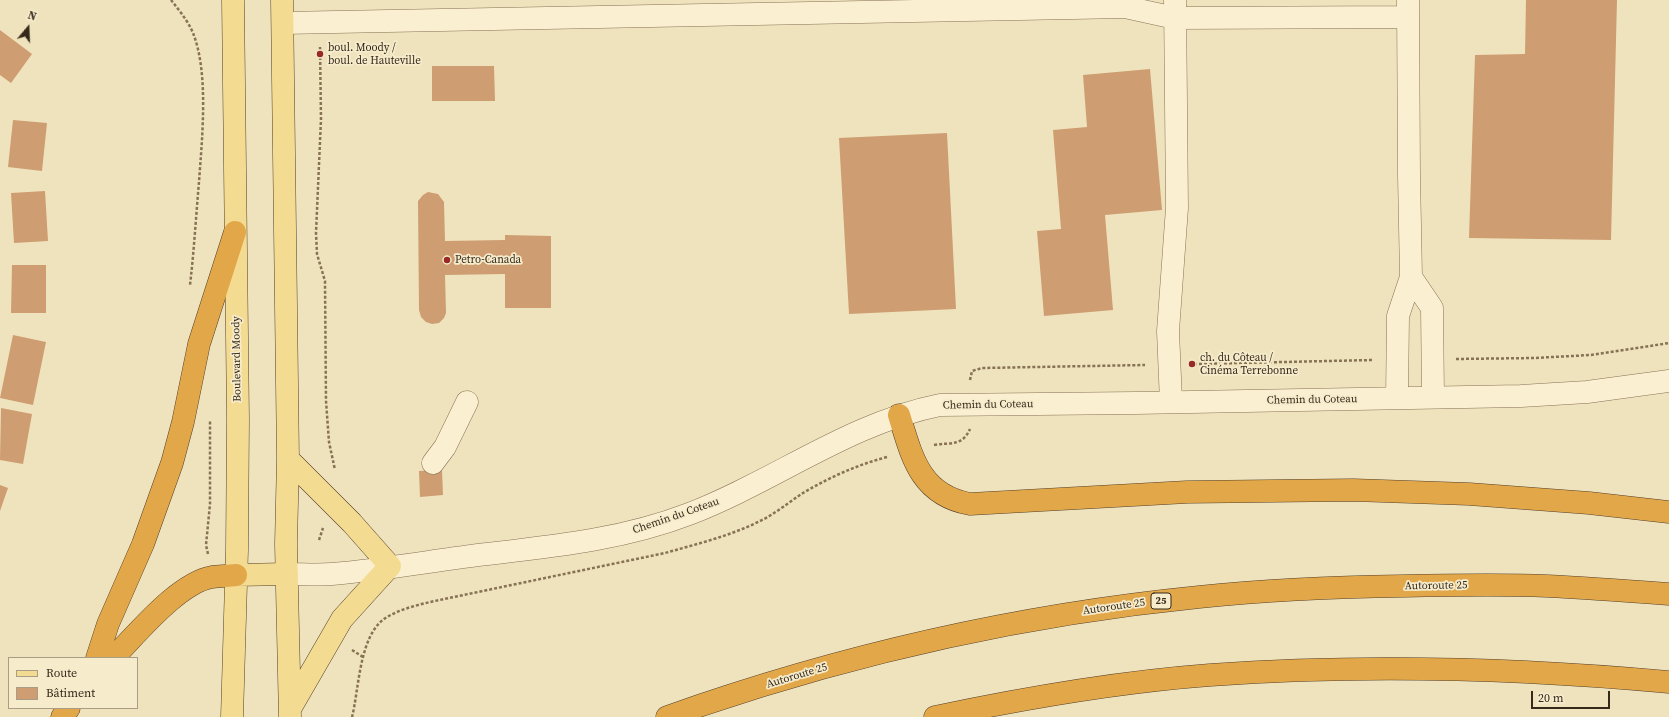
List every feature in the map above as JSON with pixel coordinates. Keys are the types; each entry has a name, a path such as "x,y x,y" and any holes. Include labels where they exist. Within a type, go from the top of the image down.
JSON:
{"highway":[{"path":"97,657 108,624 146,537 172,463 184,422 199,344 236,232"},
{"path":"899,415 915,464 930,486 947,497 970,504 1187,492 1353,490 1476,494 1582,502 1669,512"},
{"path":"114,657 163,608 182,592 211,577 236,575"},
{"name":"Autoroute 25","path":"667,717 798,675 946,637 1049,617 1151,602 1305,589 1421,586 1546,586 1669,594"},
{"path":"935,717 1014,701 1085,689 1148,681 1209,675 1309,670 1394,668 1511,670 1669,682"},
{"path":"62,717 68,709"}],"main road":[{"name":"Boulevard Moody","path":"232,717 238,419 233,0"},
{"path":"282,0 288,459 287,574 290,714"},
{"path":"288,459 352,523 390,566 342,619 290,714"},
{"path":"236,575 287,574"}],"street":[{"path":"282,23 650,8 1125,7 1175,9 1408,9 1411,277 1398,316 1397,398"},
{"path":"1171,402 1168,331 1176,208 1175,9"},
{"path":"1411,277 1432,308 1433,397"},
{"name":"Chemin du Coteau","path":"287,574 330,574 577,543 619,535 687,515 739,493 832,444 899,415 940,405 1397,398 1553,394 1615,389 1669,381"},
{"path":"433,462 445,447 467,402"}],"path":[{"path":"171,0 193,32"},
{"path":"320,42 321,119 316,233 317,254 325,281 326,401 329,442 335,476"},
{"path":"1454,359 1534,358 1592,355 1669,343"},
{"path":"1192,364 1379,360"},
{"path":"970,381 972,371 982,368 1144,365"},
{"name":"Chemin du Coteau","path":"939,444 956,443 964,440 971,427"},
{"path":"352,717 363,657"}],"building":[{"path":"1526,0 1617,0 1611,240 1469,238 1475,55 1525,54"},
{"path":"0,30 32,54 11,83 0,75"},
{"path":"432,66 494,66 495,101 432,101"},
{"path":"1150,69 1162,210 1105,215 1113,310 1044,316 1037,231 1061,229 1053,130 1087,127 1083,75"},
{"path":"13,120 47,123 42,171 8,167"},
{"path":"947,133 956,309 849,314 839,138"},
{"path":"45,191 48,241 14,243 11,193"},
{"path":"428,192 438,194 444,202 445,241 505,240 505,235 551,236 551,308 505,308 505,274 445,275 446,313 444,318 439,323 432,324 426,322 421,317 419,310 418,201"},
{"path":"12,265 46,265 46,313 11,313"},
{"path":"13,335 46,342 33,405 0,398"},
{"path":"1,408 32,414 23,464 0,460"},
{"path":"442,470 443,495 420,497 419,471"},
{"path":"0,485 8,488 0,511"}],"place":[{"name":"boul. Moody / boul. de Hauteville","path":"320,54"},
{"name":"Petro-Canada","path":"447,260"},
{"name":"ch. du Côteau / Cinéma Terrebonne","path":"1192,364"}]}
